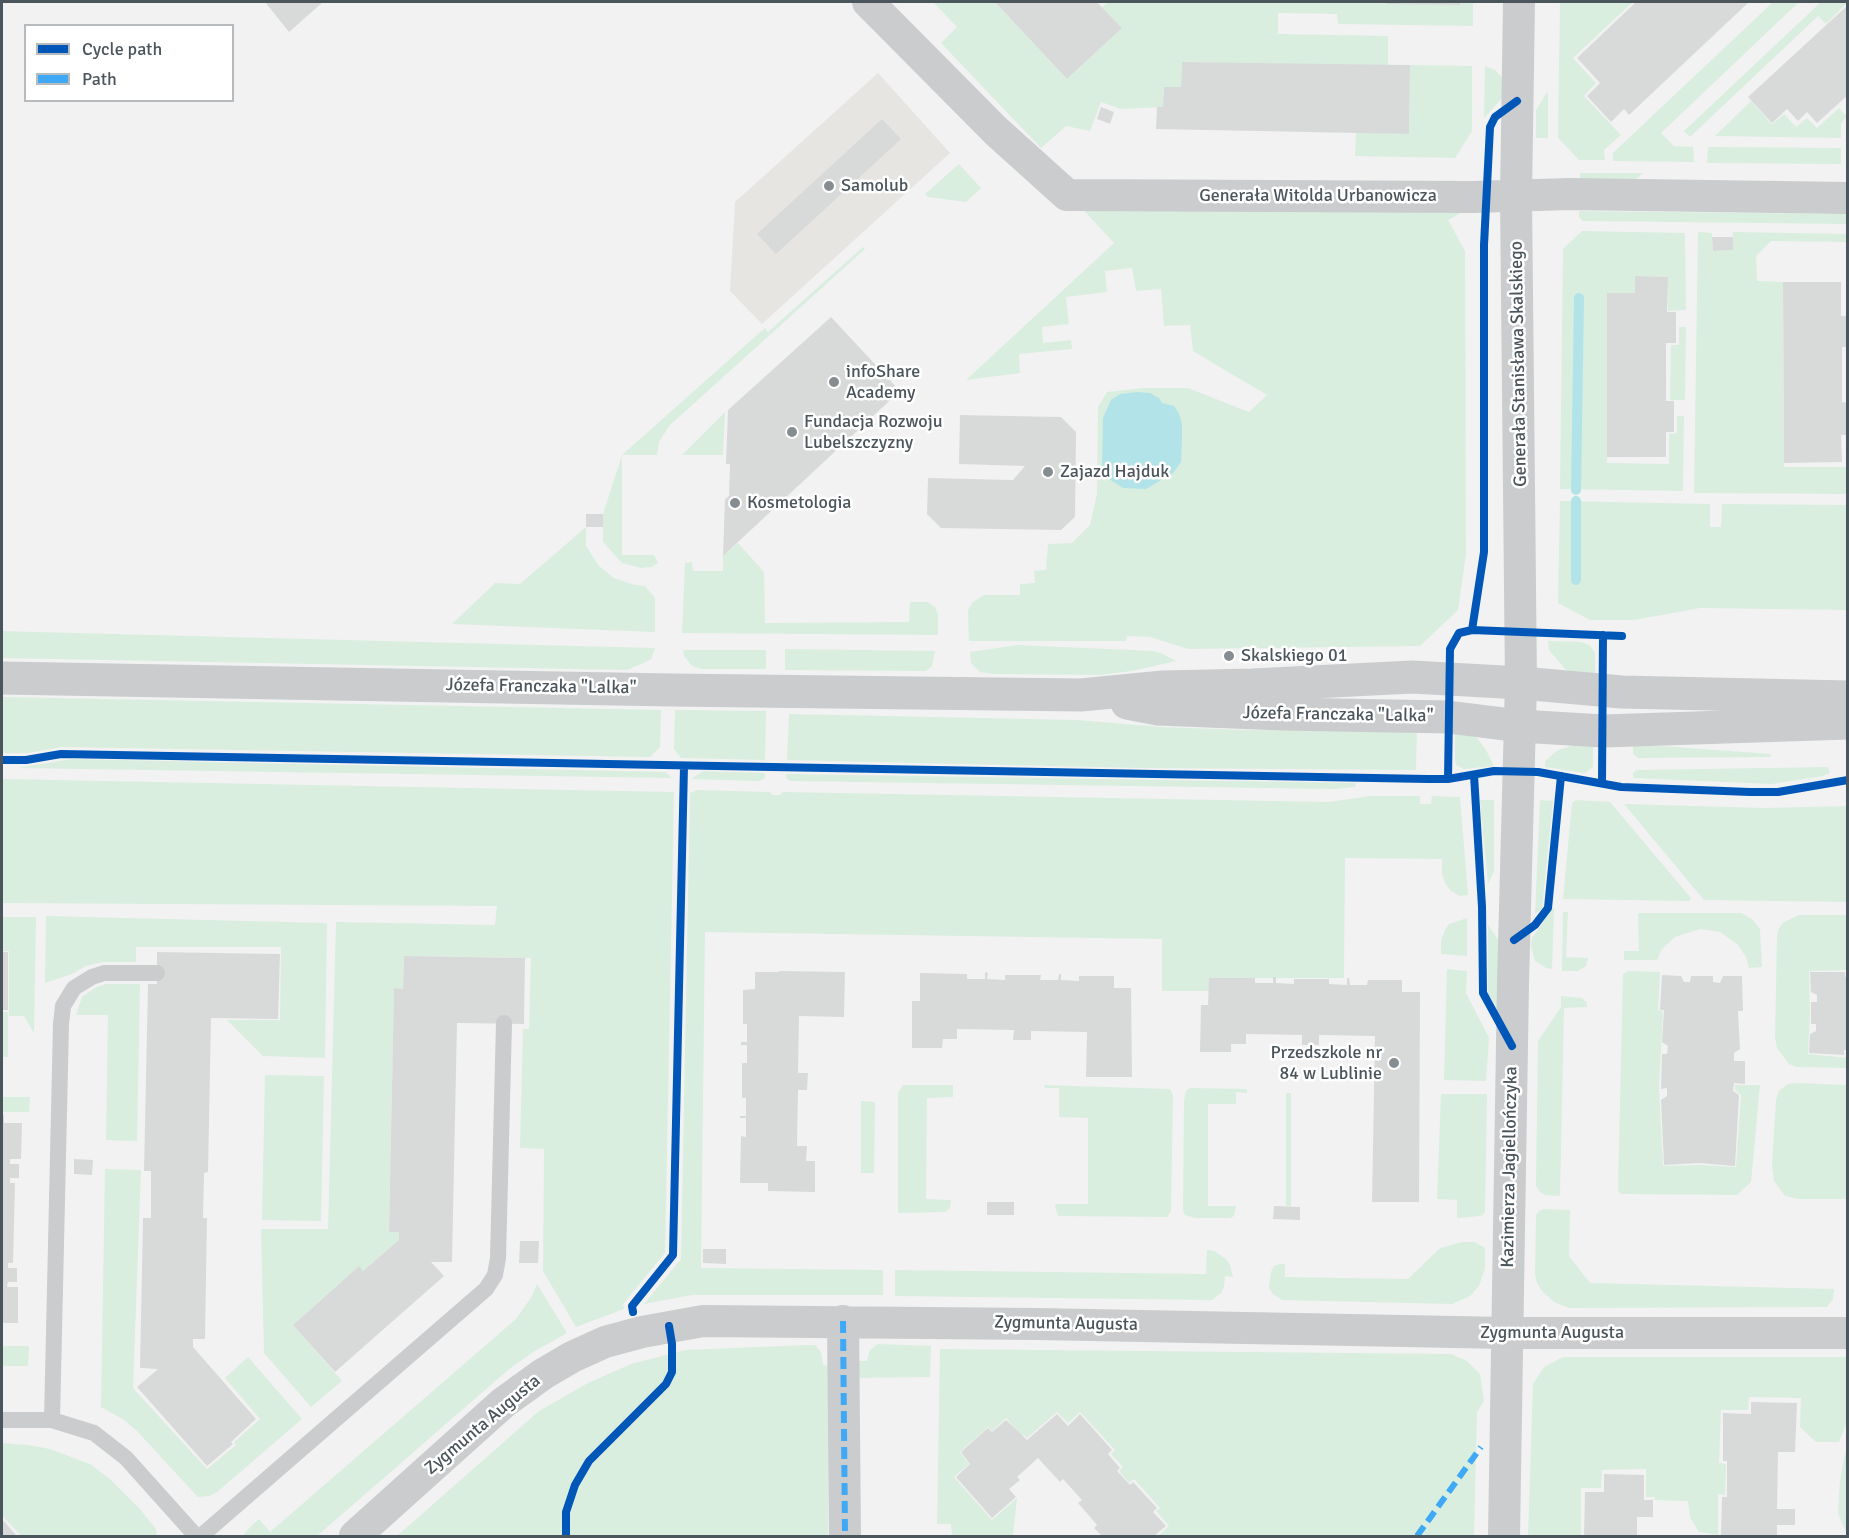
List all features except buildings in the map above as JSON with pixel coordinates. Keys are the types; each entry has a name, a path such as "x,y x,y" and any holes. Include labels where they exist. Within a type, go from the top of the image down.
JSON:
{"street":[{"name":"Generała Witolda Urbanowicza","path":"868,2 996,131 1067,195 1581,195 1848,198"},
{"name":"Generała Stanisława Skalskiego","path":"1519,2 1516,196 1520,726"},
{"name":"Józefa Franczaka \"Lalka\"","path":"2,678 1081,695 1163,687 1388,678 1449,678 1622,692 1848,697"},
{"name":"Józefa Franczaka \"Lalka\"","path":"1081,695 1158,709 1448,717 1520,726 1623,732 1848,723"},
{"name":"Kazimierza Jagiellończyka","path":"1504,1536 1513,983 1520,726"},
{"name":"Zygmunta Augusta","path":"355,1536 503,1403 543,1374 572,1357 605,1342 642,1332 703,1321 843,1321 1507,1333 1848,1333"},
{"path":"843,1321 845,1536"}],"lane":[{"path":"52,1420 63,1006 74,988 98,975 157,973"},
{"path":"201,1536 486,1289 495,1275 498,1258 504,1023"},
{"path":"2,1420 52,1420 94,1433 126,1458 196,1536"}],"shaded area":[{"path":"878,73 950,153 762,324 730,291 735,202"}],"green space":[{"path":"933,2 995,2 1067,79 1122,28 1102,7 1108,2 1460,4 1460,2 1473,2 1473,26 1338,24 1337,14 1278,13 1278,34 1388,36 1388,66 1182,62 1181,87 1164,87 1163,107 1121,109 1101,102 1090,131 1066,126 1041,148 941,43 957,27"},
{"path":"1560,2 1633,2 1573,58 1596,83 1584,96 1621,135 1604,150 1605,160 1579,160 1558,138"},
{"path":"1773,2 1799,2 1661,133 1674,146 1693,147 1694,162 1613,161 1613,153"},
{"path":"1821,2 1847,3 1826,24 1818,16 1690,137 1684,131"},
{"path":"1410,65 1472,66 1472,131 1455,158 1355,156 1356,132 1409,134"},
{"path":"1485,66 1495,70 1504,79 1504,96 1484,118"},
{"path":"1548,91 1548,138 1536,138 1536,110"},
{"path":"1751,101 1772,124 1784,114 1796,127 1807,118 1817,128 1839,108 1847,117 1841,123 1841,138 1715,136"},
{"path":"1708,147 1841,148 1841,164 1707,163"},
{"path":"959,164 981,188 966,202 928,197 925,194"},
{"path":"1580,173 1643,173 1633,182 1580,181"},
{"path":"1077,203 1458,203 1459,214 1448,220 1465,251 1466,554 1458,610 1420,646 1188,649 1150,637 1127,636 1126,641 969,641 968,610 973,602 984,595 1020,595 1020,584 1035,583 1034,571 1046,570 1048,544 1072,543 1090,525 1097,494 1098,407 1107,392 1143,388 1188,388 1249,412 1267,395 1193,351 1190,325 1164,326 1161,289 1136,291 1132,268 1105,271 1107,292 1066,297 1069,324 1042,327 1043,343 1071,340 1072,349 1019,354 1020,373 966,380 1114,243"},
{"path":"1579,211 1847,214 1848,224 1583,221 1579,217"},
{"path":"1582,231 1685,233 1686,310 1668,311 1667,277 1635,276 1635,293 1607,293 1607,463 1669,464 1669,434 1677,433 1677,416 1684,416 1683,491 1560,489 1563,249"},
{"path":"1698,232 1712,233 1713,251 1733,250 1733,232 1847,234 1847,242 1771,241 1756,256 1757,281 1783,282 1784,467 1846,467 1847,436 1847,494 1694,493"},
{"path":"863,247 865,249 669,426 659,442 657,455 622,455 765,328 768,332"},
{"path":"1679,327 1686,327 1685,400 1670,400 1671,345 1679,345"},
{"path":"725,412 723,455 682,455"},
{"path":"622,455 622,555 654,555 658,563 652,567 641,568 622,563 603,542 603,514"},
{"path":"1560,501 1710,504 1710,527 1721,527 1722,504 1847,505 1847,610 1700,608 1634,620 1590,620 1558,603"},
{"path":"586,527 586,546 599,566 614,578 645,586 655,598 655,632 452,624 495,583 520,584"},
{"path":"738,543 764,572 765,623 909,622 910,602 928,602 935,607 938,615 938,635 682,633 685,563 692,562 693,571 723,571 723,556"},
{"path":"2,631 655,648 651,659 627,670 2,658"},
{"path":"1548,641 1581,642 1589,645 1595,652 1595,674 1573,673 1565,669 1549,650"},
{"path":"1018,645 1153,651 1176,661 1132,671 1100,675 993,674 980,672 971,663 970,652"},
{"path":"785,649 935,651 932,666 926,671 785,670"},
{"path":"683,650 766,650 766,669 702,669 692,666 684,656"},
{"path":"2,697 661,710 660,747 650,757 62,747 28,753 2,753"},
{"path":"675,710 766,711 765,760 681,758 674,749"},
{"path":"789,714 1077,720 1162,727 1246,730 1417,731 1416,770 1140,768 787,760"},
{"path":"1455,734 1468,734 1477,738 1494,766 1464,769 1457,766"},
{"path":"1593,743 1593,767 1585,773 1545,767 1545,761 1558,750"},
{"path":"1633,744 1771,754 1771,757 1638,758 1633,754"},
{"path":"72,759 666,772 672,778 17,768"},
{"path":"1828,767 1830,773 1823,776 1772,784 1633,778 1633,773 1637,770"},
{"path":"703,771 765,773 765,778 760,781 691,779"},
{"path":"786,774 1356,783 1355,787 1335,789 790,781 786,778"},
{"path":"2,779 674,792 665,1253 623,1304 624,1309 576,1327 543,1271 544,1149 520,1148 523,1029 529,1029 531,958 404,956 403,989 394,989 389,1232 399,1232 399,1240 363,1271 358,1267 293,1325 342,1381 311,1407 264,1353 261,1229 328,1229 336,922 495,925 497,906 2,903"},
{"path":"697,790 770,792 773,795 780,795 783,792 1329,802 1370,796 1420,796 1420,804 1431,804 1432,796 1460,797 1468,895 1460,896 1451,891 1445,883 1442,859 1345,858 1344,978 1209,978 1209,991 1162,991 1162,939 705,932 701,1268 883,1270 883,1295 692,1295 644,1304 681,1259 690,793"},
{"path":"1480,800 1494,800 1494,871 1488,884"},
{"path":"1540,800 1553,801 1542,909 1535,914"},
{"path":"1576,800 1610,802 1691,898 1689,901 1563,899 1572,803"},
{"path":"1624,804 1765,808 1847,806 1847,902 1704,900"},
{"path":"1554,907 1552,969 1535,961 1531,946 1532,938"},
{"path":"1563,912 1568,912 1566,957 1588,958 1586,966 1578,971 1562,971"},
{"path":"1638,913 1741,913 1752,919 1760,929 1762,967 1749,968 1746,957 1737,944 1720,932 1700,929 1675,937 1662,949 1657,960 1624,960 1624,951 1639,951"},
{"path":"1799,915 1847,915 1847,975 1846,970 1809,971 1808,1054 1847,1058 1847,1068 1797,1067 1789,1064 1777,1048 1775,1037 1777,936 1784,922"},
{"path":"46,916 327,923 325,1058 263,1056 227,1020 280,1020 281,947 136,947 136,962 103,962 86,966 72,974 45,983"},
{"path":"2,917 36,917 34,1033 24,1016 9,1016 9,951 2,951"},
{"path":"1467,918 1467,956 1441,954 1441,941 1449,924"},
{"path":"1488,925 1499,941 1499,1010 1488,994"},
{"path":"1447,969 1467,971 1466,993 1489,1038 1486,1081 1444,1080"},
{"path":"1629,971 1660,972 1658,1010 1663,1011 1659,1088 1663,1166 1736,1167 1741,1095 1735,1090 1735,1085 1760,1085 1751,1182 1737,1195 1621,1194 1618,1190 1623,974"},
{"path":"106,984 140,984 137,1141 106,1140 108,1015 76,1015 82,997"},
{"path":"1561,996 1582,998 1587,1003 1587,1007 1564,1008 1560,1196 1545,1195 1536,1186 1538,1041 1561,1007"},
{"path":"2,1012 8,1012 8,1057 2,1057"},
{"path":"265,1075 324,1076 321,1221 262,1220"},
{"path":"1793,1083 1847,1085 1847,1199 1799,1199 1785,1196 1774,1181 1772,1165 1776,1100 1779,1091"},
{"path":"903,1085 953,1085 953,1097 927,1098 926,1199 951,1200 950,1208 945,1212 898,1213 898,1093"},
{"path":"1044,1085 1170,1089 1173,1095 1171,1211 1167,1217 1058,1216 1056,1204 1088,1204 1088,1118 1059,1117 1059,1088 1045,1088"},
{"path":"1190,1088 1247,1089 1247,1093 1236,1092 1236,1104 1208,1104 1208,1206 1236,1206 1234,1216 1230,1218 1195,1218 1185,1215 1183,1210 1184,1100 1186,1091"},
{"path":"1286,1093 1291,1093 1291,1206 1286,1206"},
{"path":"1441,1094 1487,1094 1485,1212 1481,1216 1457,1218 1457,1200 1437,1199"},
{"path":"2,1097 30,1097 29,1112 2,1112"},
{"path":"861,1101 875,1102 874,1173 861,1173"},
{"path":"105,1169 141,1170 133,1388 207,1469 236,1445 234,1442 260,1419 225,1378 248,1357 302,1419 216,1493 209,1496 198,1497 137,1431 124,1420 101,1407"},
{"path":"1544,1209 1570,1210 1569,1256 1590,1283 1834,1289 1833,1299 1827,1307 1569,1308 1554,1302 1537,1283 1535,1275 1536,1215"},
{"path":"1462,1242 1474,1242 1485,1248 1485,1268 1479,1286 1470,1296 1452,1304 1282,1300 1269,1288 1271,1272 1274,1266 1280,1264 1285,1264 1285,1277 1408,1279 1440,1248"},
{"path":"1207,1250 1214,1251 1226,1259 1233,1277 1225,1276 1221,1293 1212,1300 895,1296 895,1270 1206,1274"},
{"path":"537,1284 567,1333 533,1352 508,1370 317,1536 243,1536 259,1519 270,1532 516,1319 532,1296"},
{"path":"878,1344 931,1346 930,1377 856,1378 859,1361 867,1361 870,1350"},
{"path":"815,1345 821,1352 823,1365 829,1366 828,1536 397,1536 539,1411 588,1383 631,1364 685,1350"},
{"path":"2,1346 29,1346 28,1366 2,1366"},
{"path":"940,1349 1451,1354 1467,1361 1480,1374 1484,1401 1477,1412 1474,1536 1158,1536 1169,1526 1156,1511 1160,1508 1134,1479 1129,1483 1119,1471 1123,1467 1111,1454 1115,1450 1080,1412 1068,1423 1057,1412 1027,1438 1024,1435 1022,1437 1006,1418 992,1431 988,1427 960,1452 969,1464 954,1477 992,1520 1017,1498 1013,1536 952,1536 951,1524 937,1524"},
{"path":"1563,1357 1847,1357 1847,1422 1839,1442 1816,1442 1800,1427 1801,1398 1749,1397 1748,1410 1721,1410 1719,1463 1726,1464 1725,1495 1718,1494 1718,1535 1699,1532 1690,1517 1688,1501 1655,1500 1655,1497 1646,1497 1646,1469 1602,1470 1601,1488 1581,1488 1581,1536 1528,1536 1533,1384 1544,1367"},
{"path":"2,1443 50,1449 90,1464 110,1479 139,1508 156,1529 157,1536 21,1536 2,1515"},
{"path":"1847,1448 1848,1534 1838,1513 1840,1481"}],"water":[{"path":"1150,393 1159,398 1162,403 1174,406 1182,424 1181,462 1173,473 1146,489 1123,488 1109,479 1102,467 1103,418 1111,400 1120,394"}],"waterway":[{"path":"1576,490 1579,298"},
{"path":"1576,501 1576,580"}],"marked path":[{"path":"843,1321 845,1536"},
{"path":"1417,1536 1481,1447"}],"cycle path":[{"path":"1448,779 1450,649 1459,633 1472,630 1484,552 1484,245 1490,127 1495,117 1517,101"},
{"path":"1472,630 1622,636"},
{"path":"1602,783 1603,635"},
{"path":"2,760 26,760 61,754 1428,779 1448,779 1494,771 1538,772 1621,787 1750,792 1778,792 1848,780"},
{"path":"633,1312 632,1306 673,1255 684,766"},
{"path":"1474,775 1482,907 1483,993 1512,1046"},
{"path":"1514,940 1535,925 1548,908 1561,776"},
{"path":"566,1536 566,1512 575,1485 589,1461 666,1384 672,1372 672,1344 669,1326"}],"place":[{"name":"Samolub","path":"829,186"},
{"name":"infoShare Academy","path":"834,382"},
{"name":"Fundacja Rozwoju Lubelszczyzny","path":"792,432"},
{"name":"Zajazd Hajduk","path":"1048,472"},
{"name":"Kosmetologia","path":"735,503"},
{"name":"Skalskiego 01","path":"1229,656"},
{"name":"Przedszkole nr 84 w Lublinie","path":"1394,1063"}]}
